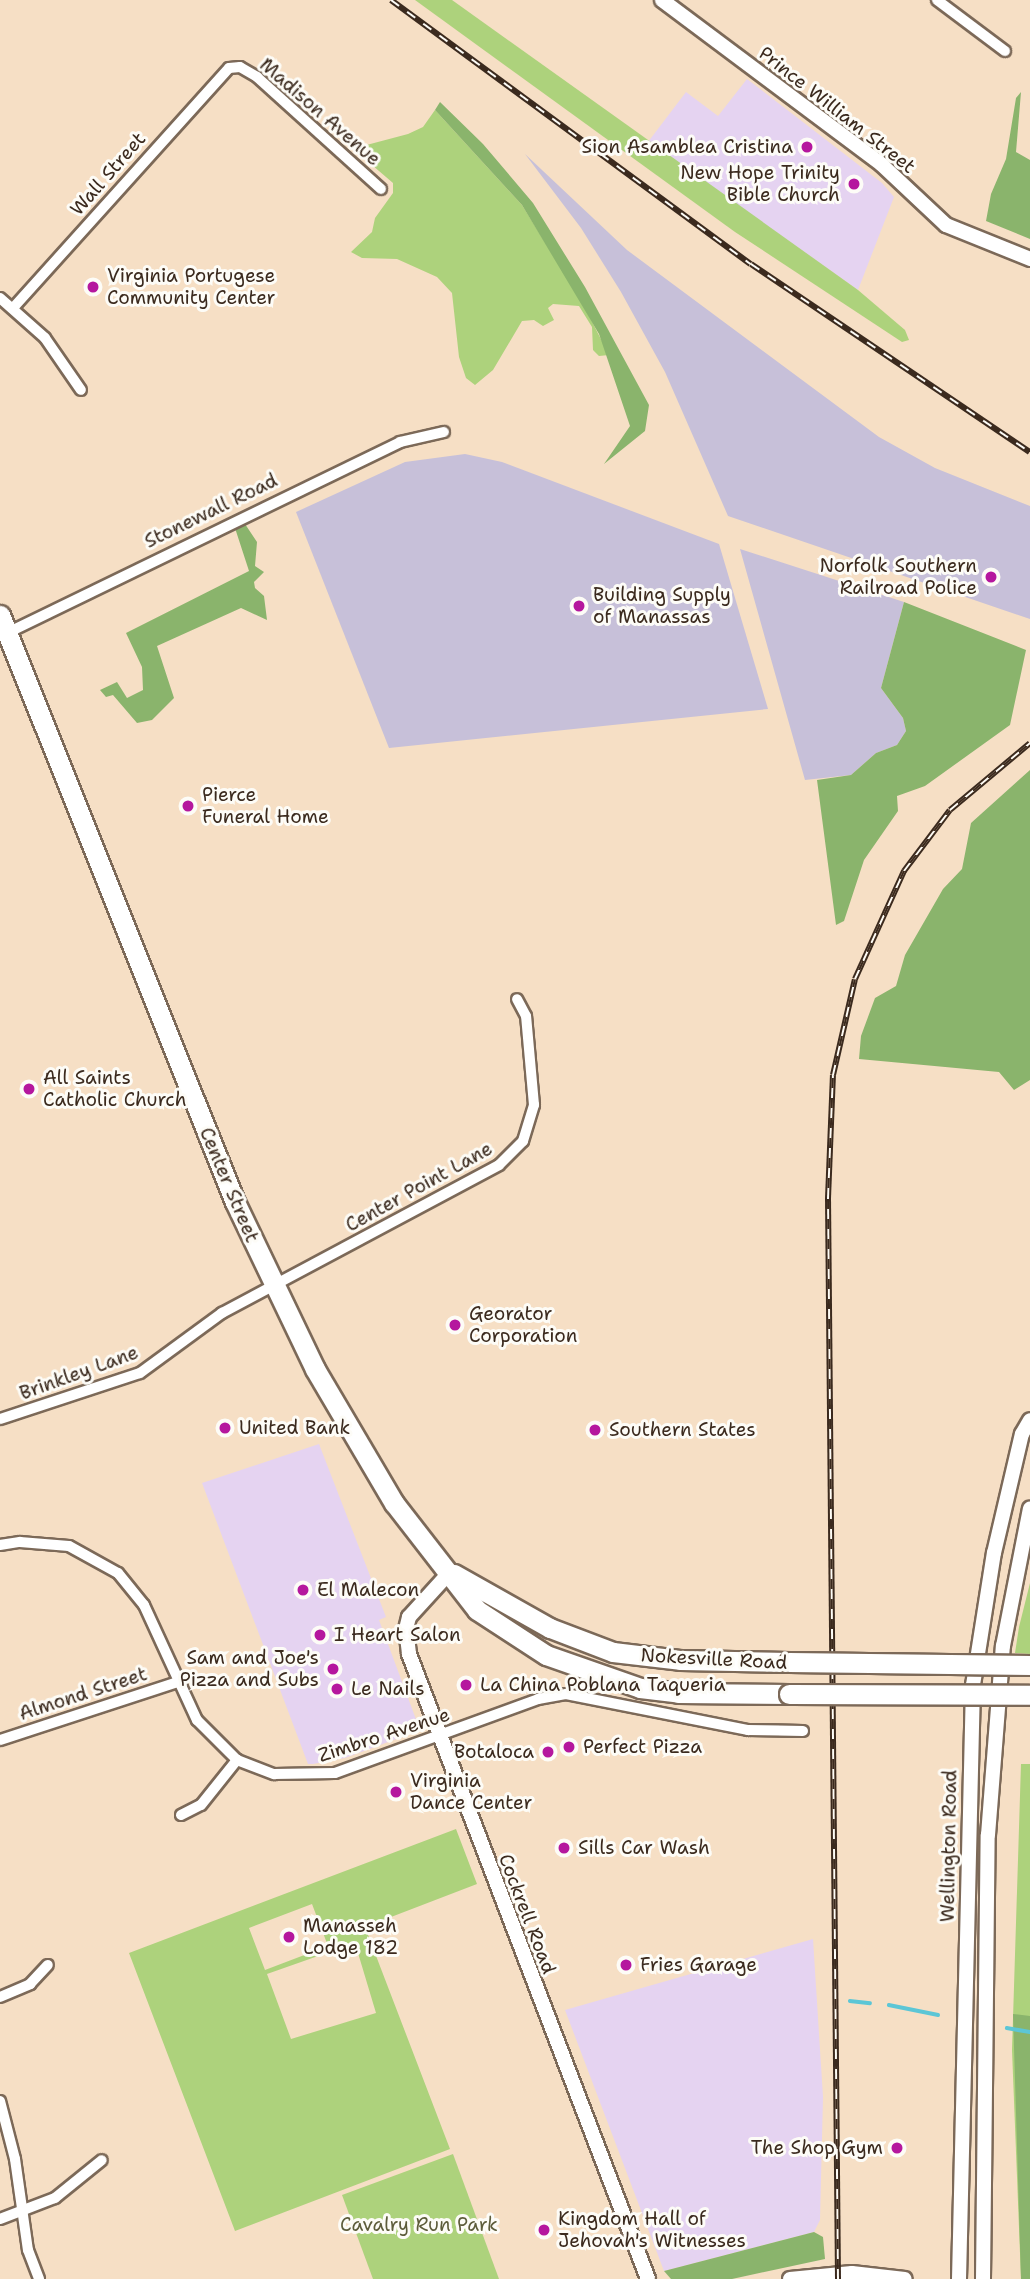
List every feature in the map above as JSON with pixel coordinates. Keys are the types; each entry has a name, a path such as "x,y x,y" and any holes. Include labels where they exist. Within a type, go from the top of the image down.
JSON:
{"highway":[{"name":"Center Street","path":"2,628 222,1171 273,1287 378,1480 450,1572"},
{"name":"Nokesville Road","path":"450,1572 550,1629 612,1652 680,1660 1030,1665"},
{"name":"Nokesville Road","path":"450,1572 477,1610 569,1666 640,1688 678,1693 1030,1695"}],"main road":[{"name":"Prince William Street","path":"662,0 881,164 946,225 1030,259"},
{"name":"Wellington Road","path":"959,2279 973,1685 994,1553 1022,1434 1030,1420"},
{"name":"Wellington Road","path":"983,2279 988,1835 1003,1646 1030,1509"},
{"name":"Cockrell Road","path":"450,1572 414,1610 406,1629 409,1654 648,2279"},
{"path":"790,2279 852,2273 905,2279"}],"street":[{"path":"937,0 1005,51"},
{"name":"Madison Avenue","path":"233,67 257,76 381,189"},
{"name":"Wall Street","path":"13,308 218,76 233,67"},
{"path":"0,298 60,355 81,390"},
{"name":"Stonewall Road","path":"2,628 400,442 444,432"},
{"name":"Center Point Lane","path":"273,1287 469,1182 512,1154 531,1126 534,1105 526,1016 517,999"},
{"name":"Brinkley Lane","path":"0,1419 140,1373 205,1323 273,1287"},
{"name":"Zimbro Avenue","path":"0,1545 20,1542 69,1546 118,1573 144,1605 177,1682 197,1720 237,1760 274,1774 318,1776 566,1694 748,1730 803,1731"},
{"name":"Almond Street","path":"0,1740 177,1682"},
{"path":"181,1815 201,1805 237,1760"},
{"path":"0,1997 30,1984 48,1965"},
{"path":"0,2101 38,2279"},
{"path":"0,2219 72,2188 102,2160"}],"shaded area":[{"path":"747,79 882,183 894,197 858,290 648,142 686,92 718,116"},
{"path":"525,154 627,250 879,437 935,468 1030,506 1030,619 728,516 665,372 621,292 581,228"},
{"path":"465,454 502,462 719,544 768,709 389,748 296,512 405,462"},
{"path":"740,549 904,602 881,688 903,718 906,731 897,745 876,753 851,775 805,780"},
{"path":"319,1444 386,1617 379,1620 417,1722 407,1735 345,1758 308,1764 202,1483"},
{"path":"813,1939 823,2097 820,2220 814,2232 664,2271 565,2010"}],"green space":[{"path":"415,0 452,0 858,290 905,330 909,340 902,342 735,232"},
{"path":"1021,92 1016,152 1030,160 1030,239 986,221 991,194 1006,159 1016,98"},
{"path":"440,102 483,144 533,203 585,287 649,405 645,431 604,464 630,426 599,334 522,205 435,110"},
{"path":"435,110 522,205 584,306 609,355 599,356 593,350 592,327 579,306 553,304 548,308 554,320 543,326 534,320 522,321 493,370 475,385 466,378 459,357 452,293 437,277 397,259 362,258 351,252 372,232 375,218 393,193 393,183 365,159 359,147 408,134 423,127"},
{"path":"243,521 257,542 255,566 264,572 254,582 255,588 264,596 267,620 241,608 157,646 174,698 152,720 137,723 113,695 106,697 100,690 117,682 127,698 143,690 142,667 126,633 249,571 234,525"},
{"path":"904,602 1026,650 1010,725 925,786 897,796 898,811 864,860 844,921 836,925 817,780 851,775 876,753 897,745 906,731 903,718 881,688"},
{"path":"1030,770 1030,1080 1014,1090 999,1072 859,1059 861,1036 875,998 896,986 905,955 943,889 962,869 971,823"},
{"path":"1030,1583 1030,1654 1015,1653 1019,1627"},
{"path":"1021,1764 1030,1764 1030,2279 1021,2279 1012,2050"},
{"path":"456,1829 477,1884 365,1927 450,2149 235,2231 129,1953","holes":["312,1904 328,1946 265,1970 249,1928","355,1943 376,2013 291,2039 267,1974"]},
{"path":"1013,2014 1030,2016 1030,2279 1021,2279"},
{"name":"Cavalry Run Park","path":"453,2154 499,2279 373,2279 342,2195"},
{"path":"814,2232 823,2237 825,2259 732,2279 671,2279 664,2271"}],"waterway":[{"path":"850,2001 870,2003"},
{"path":"889,2005 938,2015"},
{"path":"1007,2028 1030,2032"}],"railway":[{"path":"391,0 751,264 1030,452"},
{"path":"838,2279 828,1198 833,1075 855,979 904,871 950,810 1030,743"}],"place":[{"name":"Sion Asamblea Cristina","path":"807,147"},
{"name":"New Hope Trinity Bible Church","path":"854,184"},
{"name":"Virginia Portugese Community Center","path":"93,287"},
{"name":"Norfolk Southern Railroad Police","path":"991,577"},
{"name":"Building Supply of Manassas","path":"579,606"},
{"name":"Pierce Funeral Home","path":"188,806"},
{"name":"All Saints Catholic Church","path":"29,1089"},
{"name":"Georator Corporation","path":"455,1325"},
{"name":"United Bank","path":"225,1428"},
{"name":"Southern States","path":"595,1430"},
{"name":"El Malecon","path":"303,1590"},
{"name":"I Heart Salon","path":"320,1635"},
{"name":"Sam and Joe's Pizza and Subs","path":"333,1669"},
{"name":"La China Poblana Taqueria","path":"466,1685"},
{"name":"Le Nails","path":"337,1689"},
{"name":"Perfect Pizza","path":"569,1747"},
{"name":"Botaloca","path":"548,1752"},
{"name":"Virginia Dance Center","path":"396,1792"},
{"name":"Sills Car Wash","path":"564,1848"},
{"name":"Manasseh Lodge 182","path":"289,1937"},
{"name":"Fries Garage","path":"626,1965"},
{"name":"The Shop Gym","path":"897,2148"},
{"name":"Kingdom Hall of Jehovah's Witnesses","path":"544,2230"}]}
